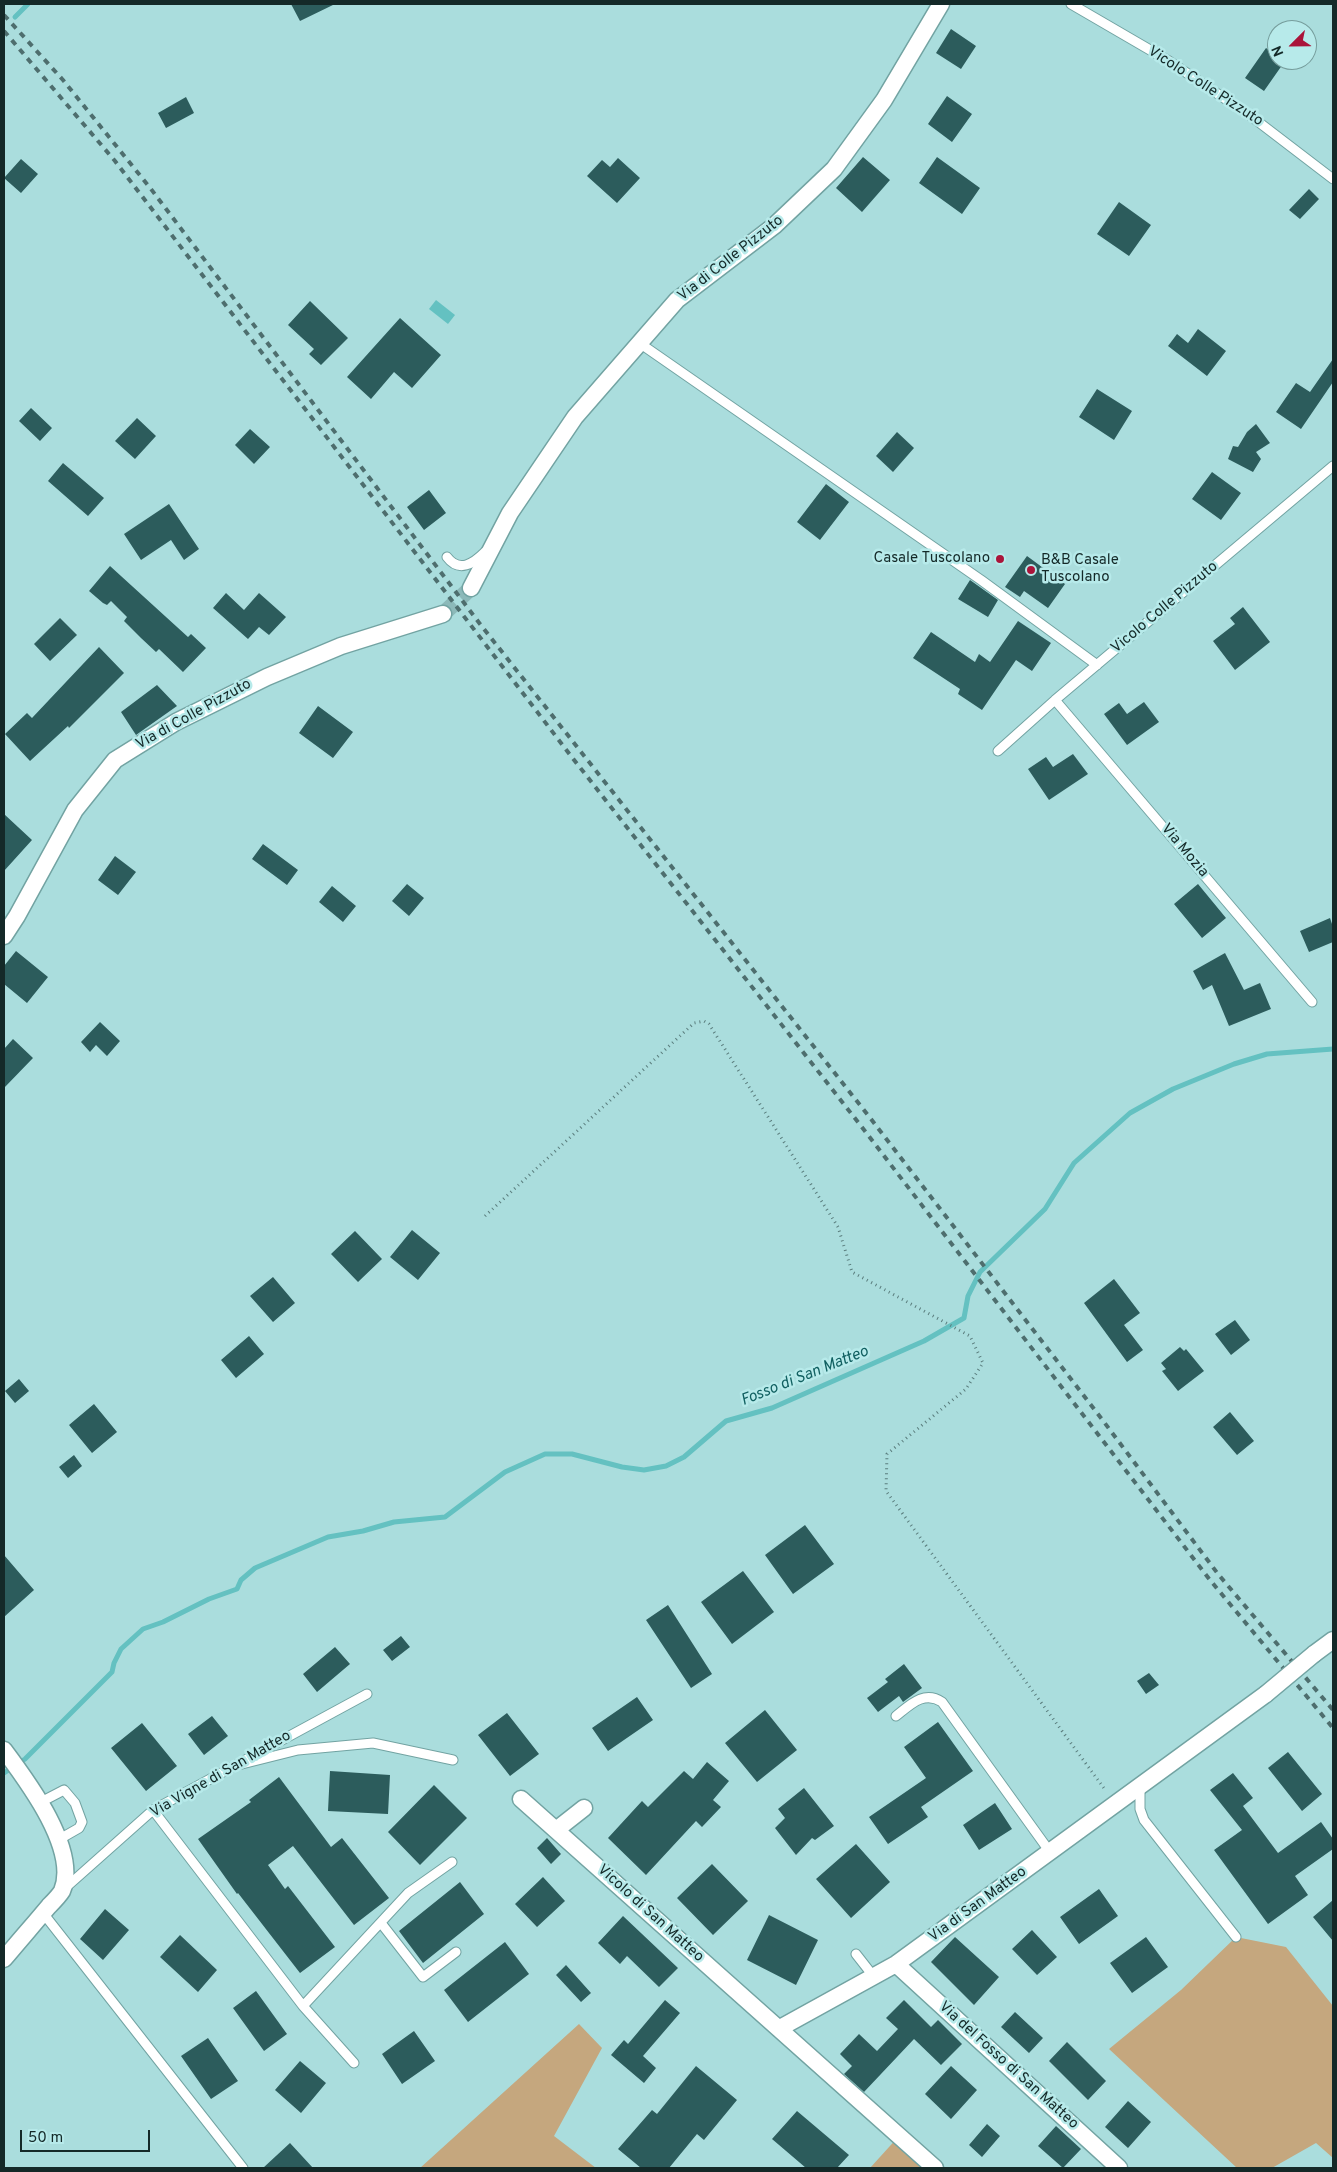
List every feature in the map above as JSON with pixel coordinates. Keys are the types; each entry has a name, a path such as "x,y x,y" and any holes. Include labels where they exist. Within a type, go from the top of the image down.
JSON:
{"street":[{"name":"Via di Colle Pizzuto","path":"471,588 510,513 575,417 638,342 686,292 774,226 834,169 884,100 941,4"},
{"name":"Via di Colle Pizzuto","path":"4,936 17,916 75,810 115,760 176,722 267,677 341,646 443,614"},
{"name":"Via di San Matteo","path":"780,2028 896,1964 1266,1694 1333,1640"},
{"path":"4,1750 24,1777 58,1840 66,1868 62,1892"},
{"name":"Vicolo di San Matteo","path":"521,1799 780,2028"},
{"path":"556,1830 584,1808"},
{"name":"Via Vigne di San Matteo","path":"4,1959 62,1892"},
{"name":"Via del Fosso di San Matteo","path":"896,1964 1119,2168"},
{"path":"780,2028 935,2168"}],"lane":[{"name":"Vicolo Colle Pizzuto","path":"1071,4 1168,61 1245,112 1333,179"},
{"path":"638,342 988,580 1097,665"},
{"name":"Vicolo Colle Pizzuto","path":"998,751 1055,700 1333,466"},
{"path":"447,557 454,565 464,566 477,560 494,543"},
{"name":"Via Mozia","path":"1055,700 1312,1002"},
{"name":"Via Vigne di San Matteo","path":"62,1892 153,1810 227,1768 367,1694"},
{"path":"896,1716 916,1700 926,1697 935,1698 942,1702 1050,1852"},
{"path":"227,1768 298,1750 373,1743 453,1760"},
{"path":"1140,1786 1140,1809 1144,1820 1236,1937"},
{"path":"39,1802 64,1790 76,1803 82,1822 79,1828 58,1840"},
{"path":"153,1810 303,2006 354,2063"},
{"path":"303,2006 408,1893 452,1862"},
{"path":"43,1913 243,2168"},
{"path":"380,1923 423,1977 456,1952"},
{"path":"856,1954 874,1977"}],"path":[{"path":"485,1216 694,1023 704,1020 709,1024 838,1227 852,1272 970,1336 983,1363 966,1389 887,1454 886,1491 1116,1804"}],"shaded area":[{"path":"1236,1937 1286,1947 1333,2006 1333,2158 1316,2143 1272,2168 1237,2168 1109,2049 1181,1990"},
{"path":"579,2024 602,2048 554,2136 596,2168 420,2168"},
{"path":"899,2136 930,2168 870,2168"}],"water":[{"path":"436,300 455,315 448,324 429,309"}],"building":[{"path":"291,4 335,4 300,21"},
{"path":"951,29 976,46 961,69 936,53"},
{"path":"1266,48 1267,70 1279,70 1264,91 1245,78"},
{"path":"947,96 972,114 952,142 928,124"},
{"path":"186,97 194,113 166,128 158,113"},
{"path":"863,157 890,180 862,212 836,188"},
{"path":"937,157 980,188 962,214 919,183"},
{"path":"618,158 640,178 617,203 587,176 602,160 610,167"},
{"path":"21,159 38,174 21,193 4,178"},
{"path":"1309,189 1319,199 1300,219 1289,210"},
{"path":"1119,202 1151,225 1129,256 1097,234"},
{"path":"310,301 348,338 321,365 309,354 314,349 288,325"},
{"path":"400,318 441,355 412,388 394,372 371,399 347,377"},
{"path":"1198,329 1226,351 1207,376 1168,346 1177,334 1188,343"},
{"path":"1333,359 1333,382 1301,429 1276,412 1296,383 1310,392"},
{"path":"1097,389 1132,411 1114,440 1079,417"},
{"path":"31,408 52,428 40,441 19,421"},
{"path":"137,418 156,436 135,459 115,441"},
{"path":"1256,424 1270,443 1256,452 1261,459 1253,472 1228,459 1233,446 1238,447 1247,432"},
{"path":"250,429 270,447 254,464 235,445"},
{"path":"897,432 914,448 893,472 876,456"},
{"path":"63,463 104,498 88,516 48,481"},
{"path":"1212,472 1241,493 1221,520 1192,499"},
{"path":"826,484 849,502 820,540 797,522"},
{"path":"429,490 446,513 424,530 407,507"},
{"path":"169,504 199,549 184,560 171,540 141,560 124,534"},
{"name":"B&B Casale Tuscolano","path":"1027,556 1065,584 1048,608 1024,591 1020,597 1005,587"},
{"path":"110,566 188,637 191,634 206,648 183,672 159,649 156,652 141,638 124,621 127,617 111,601 107,605 89,591"},
{"path":"970,580 998,600 988,617 958,599"},
{"path":"226,593 244,610 259,593 286,617 269,635 259,627 248,639 213,608"},
{"path":"1243,607 1270,642 1235,670 1213,641 1235,624 1230,618"},
{"path":"60,618 77,635 50,661 34,644"},
{"path":"1018,621 1051,643 1032,671 1016,660 982,710 958,694 960,689 913,658 931,632 975,662 979,654 990,662"},
{"path":"99,647 124,673 69,728 68,726 30,761 5,734 27,713 32,718"},
{"path":"157,685 177,706 136,735 121,712"},
{"path":"1144,702 1159,722 1127,745 1104,714 1119,703 1127,714"},
{"path":"318,706 353,732 333,758 299,733"},
{"path":"1073,754 1088,774 1049,800 1028,769 1046,757 1053,767"},
{"path":"4,814 32,840 4,871"},
{"path":"263,844 298,870 287,885 252,859"},
{"path":"115,856 136,872 118,895 98,880"},
{"path":"407,884 424,898 409,916 392,901"},
{"path":"1198,884 1226,918 1202,938 1174,904"},
{"path":"332,886 356,906 343,922 319,902"},
{"path":"1330,918 1333,927 1333,942 1309,952 1300,931"},
{"path":"16,951 48,977 27,1003 4,984 4,966"},
{"path":"1225,953 1244,990 1260,983 1271,1009 1229,1026 1212,985 1203,990 1193,971"},
{"path":"100,1022 120,1041 107,1056 96,1045 90,1052 81,1042"},
{"path":"13,1039 33,1058 4,1088 4,1049"},
{"path":"412,1230 440,1253 418,1280 390,1257"},
{"path":"355,1231 382,1259 358,1282 331,1254"},
{"path":"273,1277 295,1303 273,1322 250,1296"},
{"path":"1114,1279 1140,1313 1124,1325 1143,1350 1127,1362 1084,1303"},
{"path":"1235,1320 1250,1340 1231,1355 1215,1334"},
{"path":"249,1336 264,1354 236,1378 221,1360"},
{"path":"1180,1347 1184,1351 1186,1349 1204,1371 1178,1391 1162,1371 1166,1369 1161,1363"},
{"path":"19,1379 29,1391 15,1403 5,1391"},
{"path":"94,1404 117,1432 92,1453 69,1425"},
{"path":"1230,1412 1254,1441 1237,1455 1213,1427"},
{"path":"74,1455 82,1466 68,1478 59,1467"},
{"path":"805,1525 834,1564 793,1594 765,1555"},
{"path":"4,1555 34,1590 4,1617"},
{"path":"743,1571 774,1612 732,1644 701,1602"},
{"path":"668,1605 712,1674 691,1688 646,1620"},
{"path":"401,1636 410,1647 392,1661 383,1650"},
{"path":"335,1647 350,1664 317,1692 303,1674"},
{"path":"904,1664 922,1688 903,1702 899,1696 878,1712 867,1698 888,1682 885,1679"},
{"path":"1149,1673 1159,1685 1146,1694 1137,1681"},
{"path":"637,1697 653,1720 608,1751 592,1728"},
{"path":"765,1710 797,1750 757,1782 725,1743"},
{"path":"507,1713 539,1754 510,1776 478,1735"},
{"path":"212,1716 228,1736 204,1755 188,1734"},
{"path":"938,1722 973,1771 921,1807 928,1817 888,1844 869,1817 926,1778 904,1747"},
{"path":"142,1723 177,1766 146,1791 111,1748"},
{"path":"1288,1752 1322,1794 1302,1811 1268,1768"},
{"path":"707,1762 729,1781 713,1800 721,1807 702,1827 696,1821 646,1875 608,1838 642,1801 648,1807 684,1771 693,1779"},
{"path":"330,1771 390,1775 388,1814 328,1811"},
{"path":"1233,1773 1253,1798 1243,1806 1278,1853 1321,1822 1333,1839 1333,1849 1295,1876 1308,1895 1268,1924 1214,1850 1242,1830 1210,1790"},
{"path":"279,1777 331,1847 342,1838 389,1898 354,1925 293,1846 268,1865 285,1889 288,1886 335,1947 300,1973 237,1894 198,1839 251,1802 249,1800"},
{"path":"434,1785 467,1818 420,1865 388,1832"},
{"path":"804,1788 834,1826 815,1840 812,1838 796,1855 775,1828 785,1818 778,1809"},
{"path":"995,1803 1012,1829 979,1850 963,1825"},
{"path":"547,1838 561,1854 551,1864 537,1848"},
{"path":"856,1844 890,1882 851,1918 816,1879"},
{"path":"712,1864 748,1901 713,1935 677,1898"},
{"path":"543,1877 565,1901 537,1927 515,1904"},
{"path":"460,1882 484,1914 423,1963 399,1931"},
{"path":"1099,1889 1118,1916 1079,1944 1060,1917"},
{"path":"1333,1900 1333,1941 1313,1917"},
{"path":"105,1909 129,1930 103,1960 80,1939"},
{"path":"769,1915 818,1940 796,1985 747,1960"},
{"path":"623,1916 678,1968 659,1987 627,1956 620,1964 598,1943"},
{"path":"1032,1930 1057,1957 1037,1975 1012,1949"},
{"path":"180,1935 217,1970 198,1992 160,1957"},
{"path":"955,1937 999,1977 974,2005 931,1962"},
{"path":"1146,1937 1168,1967 1132,1993 1110,1963"},
{"path":"505,1942 529,1974 468,2022 444,1990"},
{"path":"566,1965 591,1993 581,2002 556,1975"},
{"path":"256,1991 287,2034 264,2051 233,2008"},
{"path":"665,2000 680,2013 643,2056 656,2068 644,2083 611,2055 624,2040 628,2044"},
{"path":"904,2000 931,2027 938,2020 962,2044 941,2065 914,2039 864,2092 844,2074 852,2066 840,2054 859,2034 877,2051 898,2029 886,2018"},
{"path":"1015,2012 1043,2038 1029,2053 1001,2027"},
{"path":"414,2031 435,2061 402,2084 382,2054"},
{"path":"208,2038 238,2081 211,2099 181,2056"},
{"path":"1067,2042 1106,2081 1088,2100 1049,2061"},
{"path":"300,2061 326,2083 301,2113 275,2090"},
{"path":"696,2066 737,2100 704,2140 697,2134 669,2168 641,2168 618,2149 652,2110 657,2114"},
{"path":"951,2066 977,2090 951,2119 925,2094"},
{"path":"1128,2101 1151,2122 1128,2148 1105,2127"},
{"path":"797,2111 849,2155 837,2168 806,2168 772,2139"},
{"path":"987,2124 1000,2136 982,2157 969,2145"},
{"path":"1056,2126 1081,2149 1063,2168 1038,2146"},
{"path":"290,2143 313,2168 263,2168"}],"waterway":[{"path":"15,17 28,4"},
{"name":"Fosso di San Matteo","path":"4,1773 25,1759 112,1672 121,1649 143,1629 163,1622 209,1599 237,1589 241,1580 255,1568 328,1537 363,1531 394,1522 445,1517 505,1472 545,1454 572,1454 622,1467 644,1470 666,1466 684,1457 726,1421 772,1408 924,1341 964,1318 968,1296 980,1272 1045,1209 1074,1163 1130,1113 1173,1089 1234,1064 1267,1054 1333,1049"}],"tunnel":[{"path":"443,614 471,588"}],"railway":[{"path":"4,15 63,80 151,189 480,624 871,1119 1104,1422 1218,1574 1333,1710"},
{"path":"4,31 115,161 571,756 861,1126 1210,1580 1333,1728"}],"place":[{"name":"Casale Tuscolano","path":"1000,559"},
{"name":"B&B Casale Tuscolano","path":"1031,570"}]}
